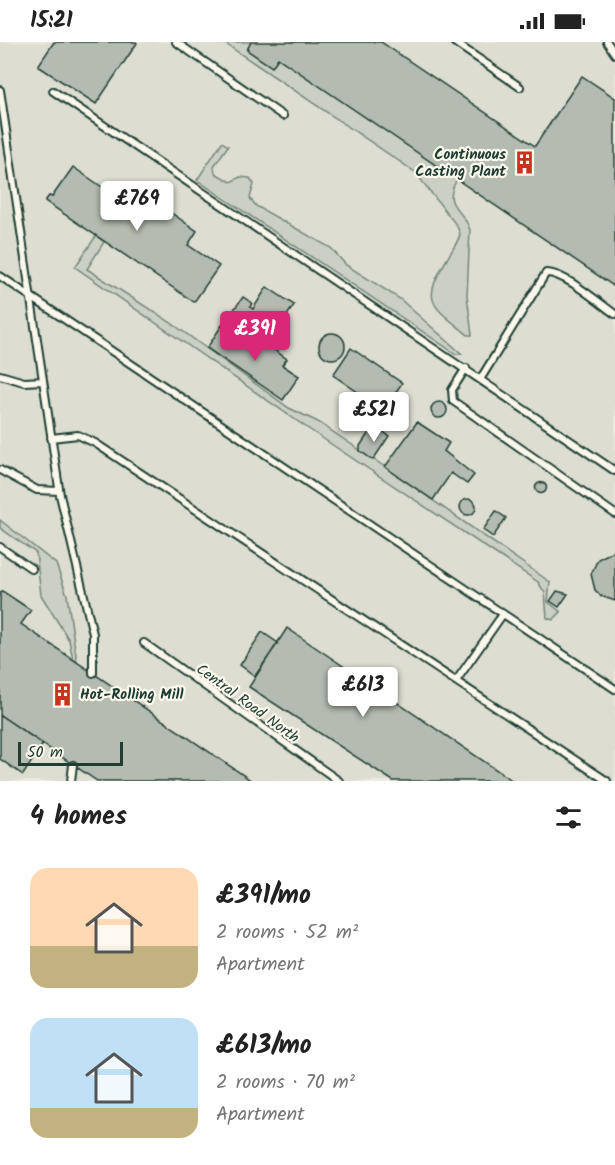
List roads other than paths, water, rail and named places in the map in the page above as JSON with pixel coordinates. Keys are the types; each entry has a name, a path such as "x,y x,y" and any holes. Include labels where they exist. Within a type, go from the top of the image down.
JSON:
{"lane":[{"path":"176,42 283,116"},
{"path":"454,42 520,87"},
{"path":"607,42 615,54"},
{"path":"0,90 3,130 31,297 59,492 91,626 93,673"},
{"path":"53,91 481,378 615,471"},
{"path":"481,378 539,280 546,273 555,274 564,279 615,314"},
{"path":"0,276 615,689"},
{"path":"466,368 452,390 453,401 615,514"},
{"path":"0,375 24,382 43,381"},
{"path":"51,438 78,435 94,443 607,781"},
{"path":"0,470 37,490 59,492"},
{"path":"0,548 32,569"},
{"path":"456,681 502,614"},
{"name":"Central Road North","path":"144,643 339,781"},
{"path":"71,781 73,765"}],"place":[{"name":"Continuous Casting Plant","path":"524,163"},
{"name":"Hot-Rolling Mill","path":"62,694"}]}
